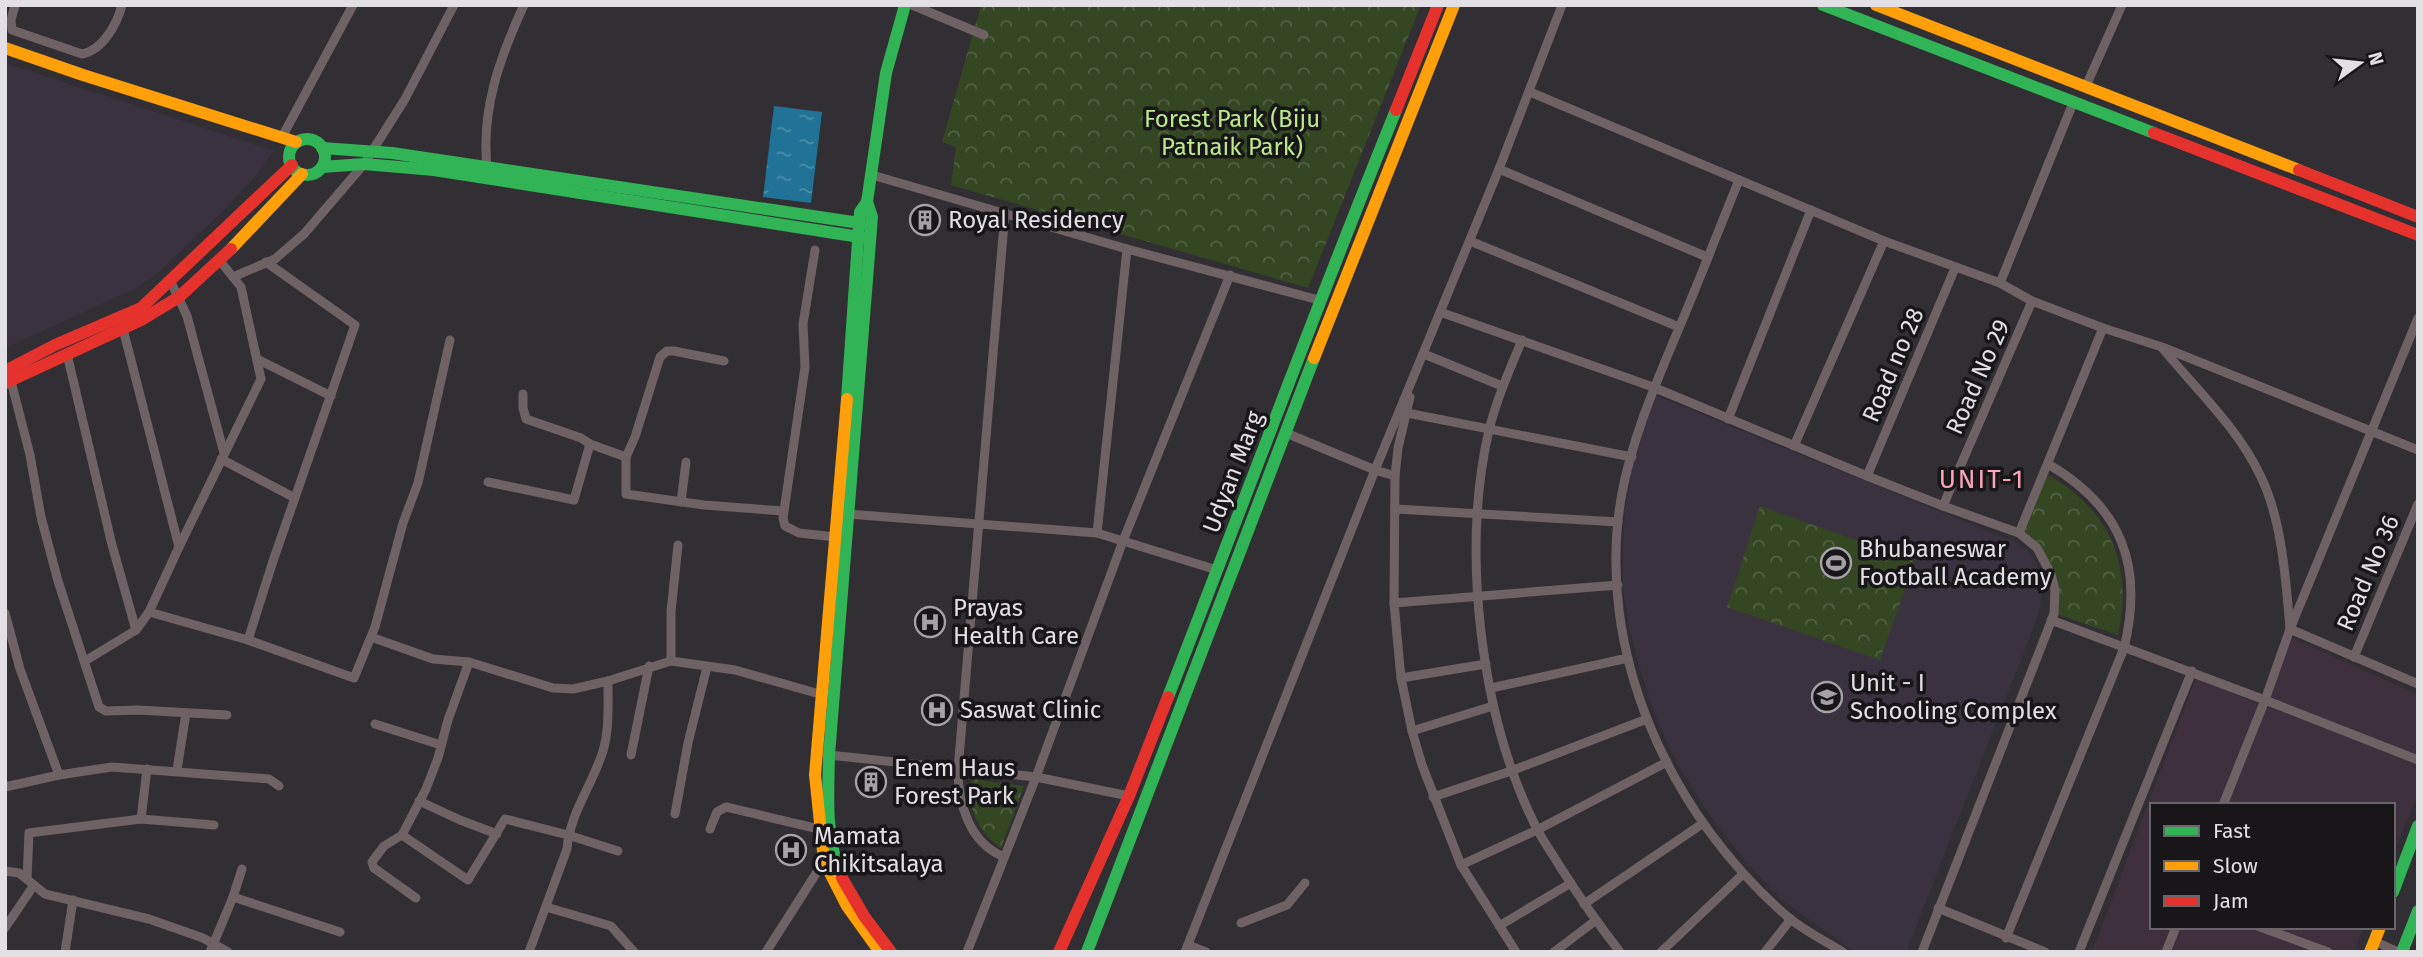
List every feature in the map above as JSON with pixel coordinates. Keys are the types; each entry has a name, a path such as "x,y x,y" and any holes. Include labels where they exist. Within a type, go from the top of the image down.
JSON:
{"street":[{"path":"15,5 9,29 76,53 87,53 114,27 122,5"},
{"path":"282,137 353,5"},
{"path":"233,277 275,258 304,234 365,164 405,99 454,5"},
{"path":"487,167 484,141 492,86 524,5"},
{"path":"880,952 848,906 824,861 824,827 865,224 872,217 867,202 886,73 905,5"},
{"path":"912,5 984,35"},
{"name":"Udyan Marg","path":"1059,952 1129,796 1319,300 1438,5"},
{"name":"Udyan Marg","path":"1087,952 1454,5"},
{"path":"1206,952 1187,948 1375,470 1470,241 1563,5"},
{"path":"1824,5 2418,235"},
{"path":"1876,5 2418,217"},
{"path":"2086,86 2122,5"},
{"path":"5,48 296,142 313,140 322,148 325,158 322,167"},
{"path":"1530,92 1884,241 2000,283 2032,301 2162,347 2418,450"},
{"path":"2000,283 2073,103"},
{"path":"296,142 289,156 297,170 311,174 322,167 365,164 626,194"},
{"path":"322,148 375,150 487,167 864,238"},
{"path":"1499,169 1707,257"},
{"path":"7,378 123,329 179,297 219,261 297,170"},
{"path":"7,378 55,345 141,308 297,170"},
{"path":"872,174 1127,249 1319,300"},
{"path":"1740,180 1653,387 1632,457 1618,522 1619,602 1628,658 1647,719 1667,762 1702,824 1742,874 1791,919 1843,952"},
{"path":"659,200 865,224"},
{"path":"1728,419 1811,210"},
{"path":"1004,857 982,845 971,826 962,805 958,770 1005,212"},
{"path":"864,238 815,775 824,827 839,870 867,920 891,952"},
{"path":"1470,241 1679,327"},
{"path":"1794,446 1884,241"},
{"path":"1097,533 1127,249"},
{"path":"815,250 803,324 805,367 783,511 785,526 789,529 799,533 836,537"},
{"path":"85,661 136,631 149,612 261,379 241,286 219,261"},
{"path":"248,640 355,325 267,262"},
{"path":"1334,262 1350,268"},
{"name":"Road no 28","path":"1867,476 1955,268"},
{"path":"967,952 1036,777 1122,541 1230,275"},
{"path":"170,280 187,316 223,456 295,498"},
{"name":"Road No 29","path":"1943,506 2032,301"},
{"path":"1440,312 1653,387 1867,476 2019,533 2037,548 2051,574 2055,590 2054,614 1922,952"},
{"path":"2224,803 2290,629 2418,318"},
{"path":"2019,533 2103,328"},
{"path":"123,329 179,547"},
{"path":"149,612 248,640 354,678 371,637 418,483 450,340"},
{"path":"1522,340 1502,386 1489,430 1476,514 1478,597 1486,664 1493,706 1511,771 1537,830 1595,921 1620,952"},
{"path":"2162,347 2222,417 2261,477 2270,499 2276,527 2290,629"},
{"path":"723,361 674,351 663,353 626,457 626,494 783,511"},
{"path":"67,354 112,545 136,631"},
{"path":"1424,354 1502,386"},
{"path":"257,359 331,396"},
{"path":"7,378 30,455 40,517 99,707 103,710 227,715"},
{"path":"1412,382 1395,476 1394,603 1401,678 1412,731 1433,797 1461,865 1516,952"},
{"path":"523,394 523,414 526,419 626,457"},
{"path":"1407,413 1632,457"},
{"path":"1286,433 1395,476"},
{"path":"488,482 574,500 590,444"},
{"path":"681,502 686,462"},
{"path":"2006,937 2124,648 2130,624 2131,575 2126,552 2108,514 2071,477 2048,464"},
{"name":"Road No 36","path":"2354,657 2418,504"},
{"path":"1396,509 1618,522"},
{"path":"847,514 1097,533 1217,569"},
{"path":"671,661 671,612 678,545"},
{"path":"1394,603 1618,585"},
{"path":"5,613 20,669 59,775"},
{"path":"2051,620 2192,671 2418,760"},
{"path":"2290,629 2418,684"},
{"path":"371,637 433,659 469,662 553,688 573,688 608,681 671,661 735,670 823,695"},
{"path":"1491,688 1628,658"},
{"path":"416,898 374,868 372,862 384,846 402,835 419,801 442,745 469,662"},
{"path":"1401,678 1486,664"},
{"path":"631,755 649,666"},
{"path":"675,814 688,743 707,667"},
{"path":"2079,952 2192,671"},
{"path":"529,952 567,849 568,835 606,741 608,681"},
{"path":"1412,731 1493,706"},
{"path":"177,770 186,713"},
{"path":"1433,797 1511,771 1647,719"},
{"path":"375,724 442,745"},
{"path":"829,755 1036,777 1129,796"},
{"path":"1461,865 1537,830 1667,762"},
{"path":"5,787 112,766 270,779 279,786"},
{"path":"141,819 147,769"},
{"path":"419,801 496,834"},
{"path":"710,829 717,812 726,807 824,827"},
{"path":"5,928 30,882 29,833 141,819 215,825"},
{"path":"402,835 468,880 505,819 618,851"},
{"path":"1584,904 1702,824"},
{"path":"2396,876 2418,826"},
{"path":"766,952 824,861"},
{"path":"212,948 242,869"},
{"path":"5,871 19,873 46,894 149,919 212,948 228,952"},
{"path":"1661,952 1742,874"},
{"path":"1241,923 1287,905 1305,883"},
{"path":"1499,926 1571,883"},
{"path":"233,897 340,932"},
{"path":"65,952 73,900"},
{"path":"547,907 611,926 634,952"},
{"path":"1938,908 2045,952"},
{"path":"2379,929 2372,947 2400,952 2418,911"},
{"path":"1765,952 1791,919"},
{"path":"1554,952 1595,921"},
{"path":"2166,952 2175,929"},
{"path":"2265,929 2328,952"}],"shaded area":[{"path":"5,63 274,151 223,211 158,273 138,287 5,348"},
{"name":"Unit - I Schooling Complex","path":"1654,395 2012,541 2028,551 2036,562 2043,589 2038,616 1906,952 1857,952 1781,899 1748,864 1711,817 1680,769 1658,722 1641,673 1623,591 1625,511 1632,466"},
{"path":"2292,638 2418,695 2418,793 2395,849 2395,803 2150,803 2150,929 2362,929 2354,952 2092,952 2196,678 2263,706"}],"green space":[{"name":"Forest Park (Biju Patnaik Park)","path":"981,5 1421,5 1308,288 951,185 956,147 942,142"},
{"path":"2046,474 2086,504 2101,521 2112,541 2119,562 2122,585 2118,635 2057,614 2058,588 2052,567 2041,549 2023,530"},
{"path":"1760,506 1915,561 1880,660 1727,607"},
{"path":"972,779 1024,786 1001,848 980,827 972,809"}],"water":[{"path":"774,106 822,112 811,203 763,197"}],"traffic: fast":[{"path":"847,399 860,212 867,202 886,73 905,5"},
{"path":"1823,5 2154,133"},
{"path":"1168,697 1396,110"},
{"path":"307,139 319,145 325,157 319,169 307,175 295,169 289,157 295,145 307,139"},
{"path":"322,148 392,153 866,224"},
{"path":"322,167 364,164 434,170 866,238"},
{"path":"842,878 830,833 829,755 872,217 867,202"},
{"path":"1087,952 1314,358"},
{"path":"2395,887 2418,826"},
{"path":"2402,952 2418,911"}],"traffic: slow":[{"path":"1314,358 1454,5"},
{"path":"1876,5 2299,170"},
{"path":"5,48 296,142"},
{"path":"231,249 302,174"},
{"path":"847,399 815,775 824,861 847,906 880,952"},
{"path":"2370,952 2379,929"}],"traffic: jam":[{"path":"1396,110 1438,5"},
{"path":"2154,133 2418,235"},
{"path":"5,371 55,345 141,308 292,165"},
{"path":"2299,170 2418,217"},
{"path":"5,383 141,320 179,297 231,249"},
{"path":"1059,952 1129,796 1168,697"},
{"path":"842,878 864,916 891,952"}],"place":[{"name":"Royal Residency","path":"925,220"},
{"name":"Bhubaneswar Football Academy","path":"1836,563"},
{"name":"Prayas Health Care","path":"930,622"},
{"name":"Unit - I Schooling Complex","path":"1827,697"},
{"name":"Saswat Clinic","path":"937,710"},
{"name":"Enem Haus Forest Park","path":"871,782"},
{"name":"Mamata Chikitsalaya","path":"791,850"}],"district":[{"name":"UNIT-1","path":"1982,479"}]}
